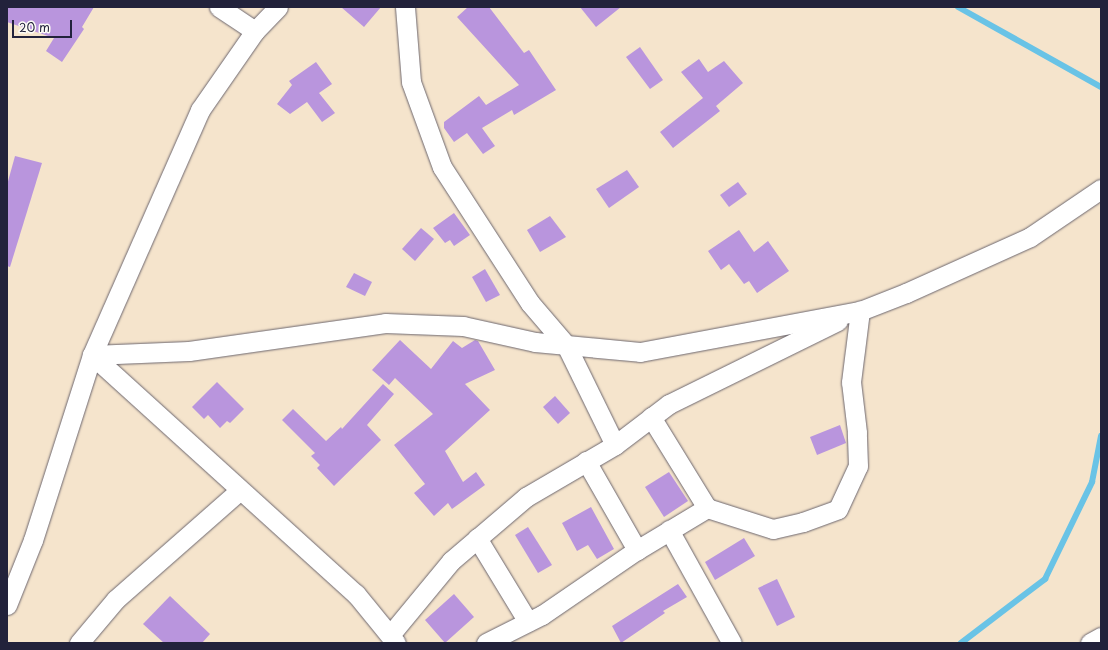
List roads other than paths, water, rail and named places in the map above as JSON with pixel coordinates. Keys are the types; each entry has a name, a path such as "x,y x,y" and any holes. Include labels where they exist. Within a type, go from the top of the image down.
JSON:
{"street":[{"path":"219,7 255,31"},
{"path":"7,604 34,540 92,355 200,110 255,31 278,7"},
{"path":"404,7 411,82 442,167 530,303 566,345 615,445"},
{"path":"92,355 356,594 393,639 451,561 477,538 526,497 615,445 669,404 860,311 1030,236 1101,189"},
{"path":"92,355 189,351 385,323 463,326 535,342 640,352 860,311"},
{"path":"651,417 707,508 773,529 803,522 838,509 858,466 857,432 851,382 860,311"},
{"path":"586,462 637,550"},
{"path":"79,643 116,599 240,490"},
{"path":"486,643 542,614 637,550 707,508"},
{"path":"669,530 732,643"},
{"path":"477,538 528,622"},
{"path":"1090,643 1101,637"}],"waterway":[{"path":"958,7 1101,87"},
{"path":"961,643 1045,579 1092,482 1101,436"}]}
